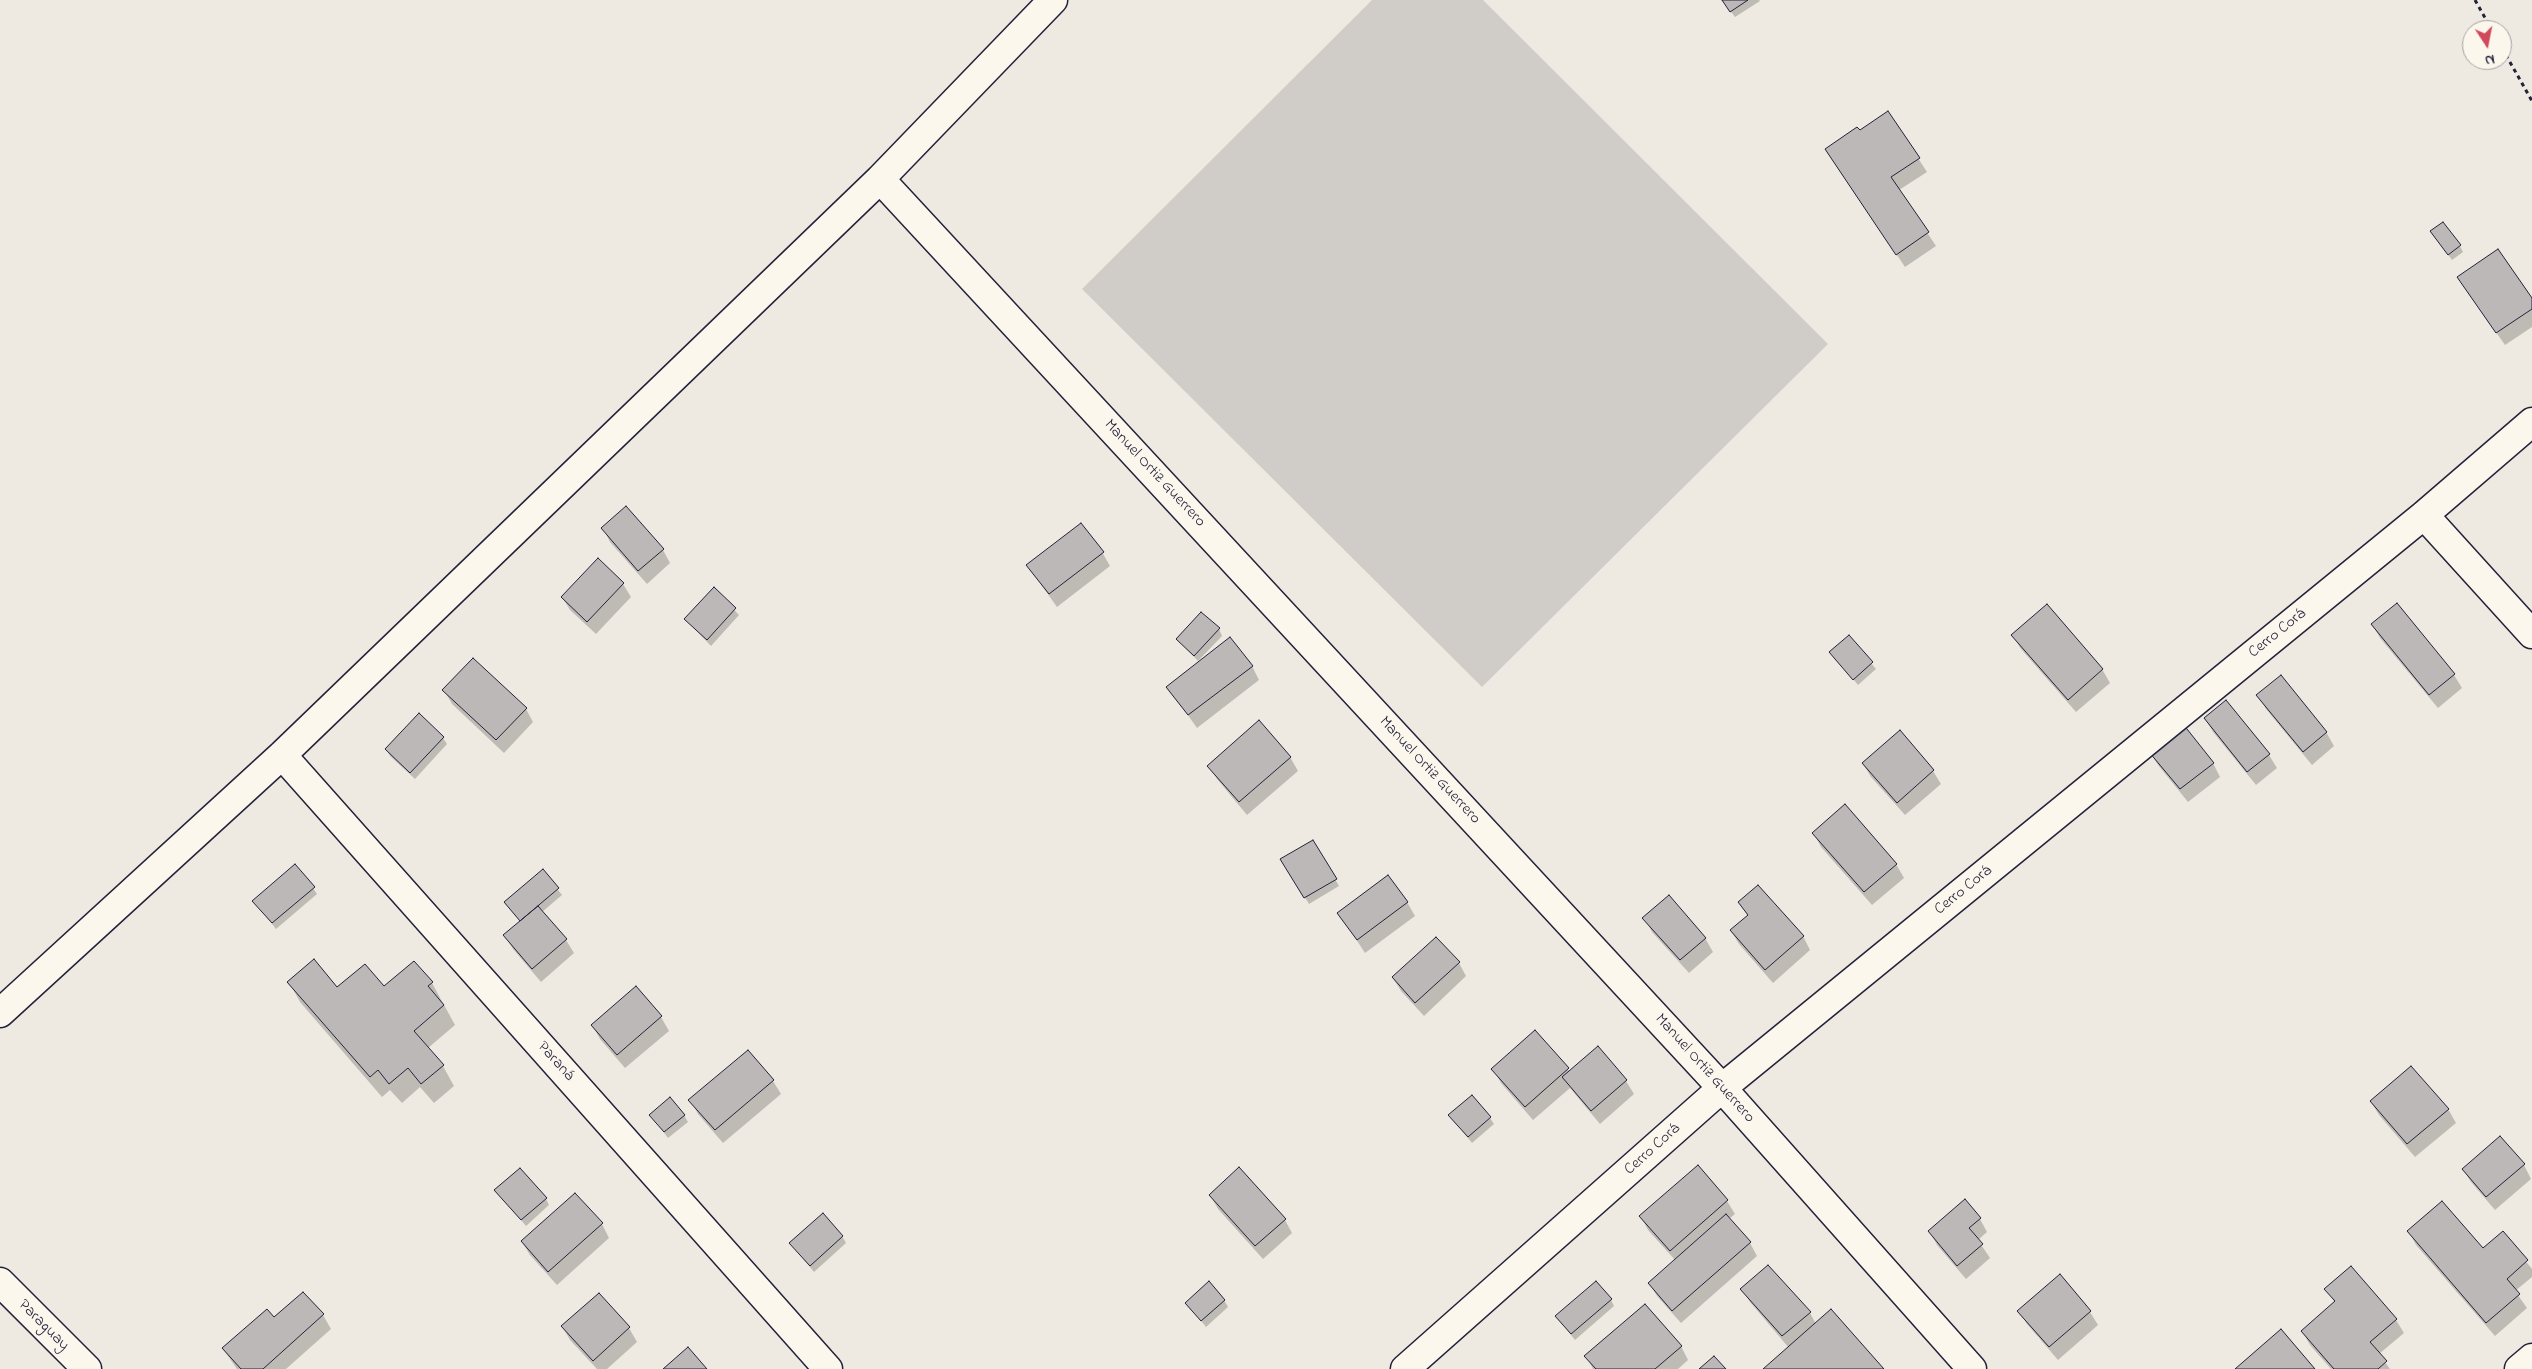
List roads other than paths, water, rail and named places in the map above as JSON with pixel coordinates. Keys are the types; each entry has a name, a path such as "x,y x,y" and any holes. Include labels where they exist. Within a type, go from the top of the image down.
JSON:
{"street":[{"path":"0,1013 282,755 880,179 1054,0"},
{"name":"Manuel Ortiz Guerrero","path":"880,179 1722,1088 1972,1369"},
{"name":"Cerro Corá","path":"1405,1369 1722,1088 2424,515 2532,422"},
{"path":"2424,515 2532,634"},
{"name":"Paraná","path":"282,755 828,1369"},
{"name":"Paraguay","path":"0,1282 87,1369"},
{"path":"2519,1369 2532,1358"}]}
